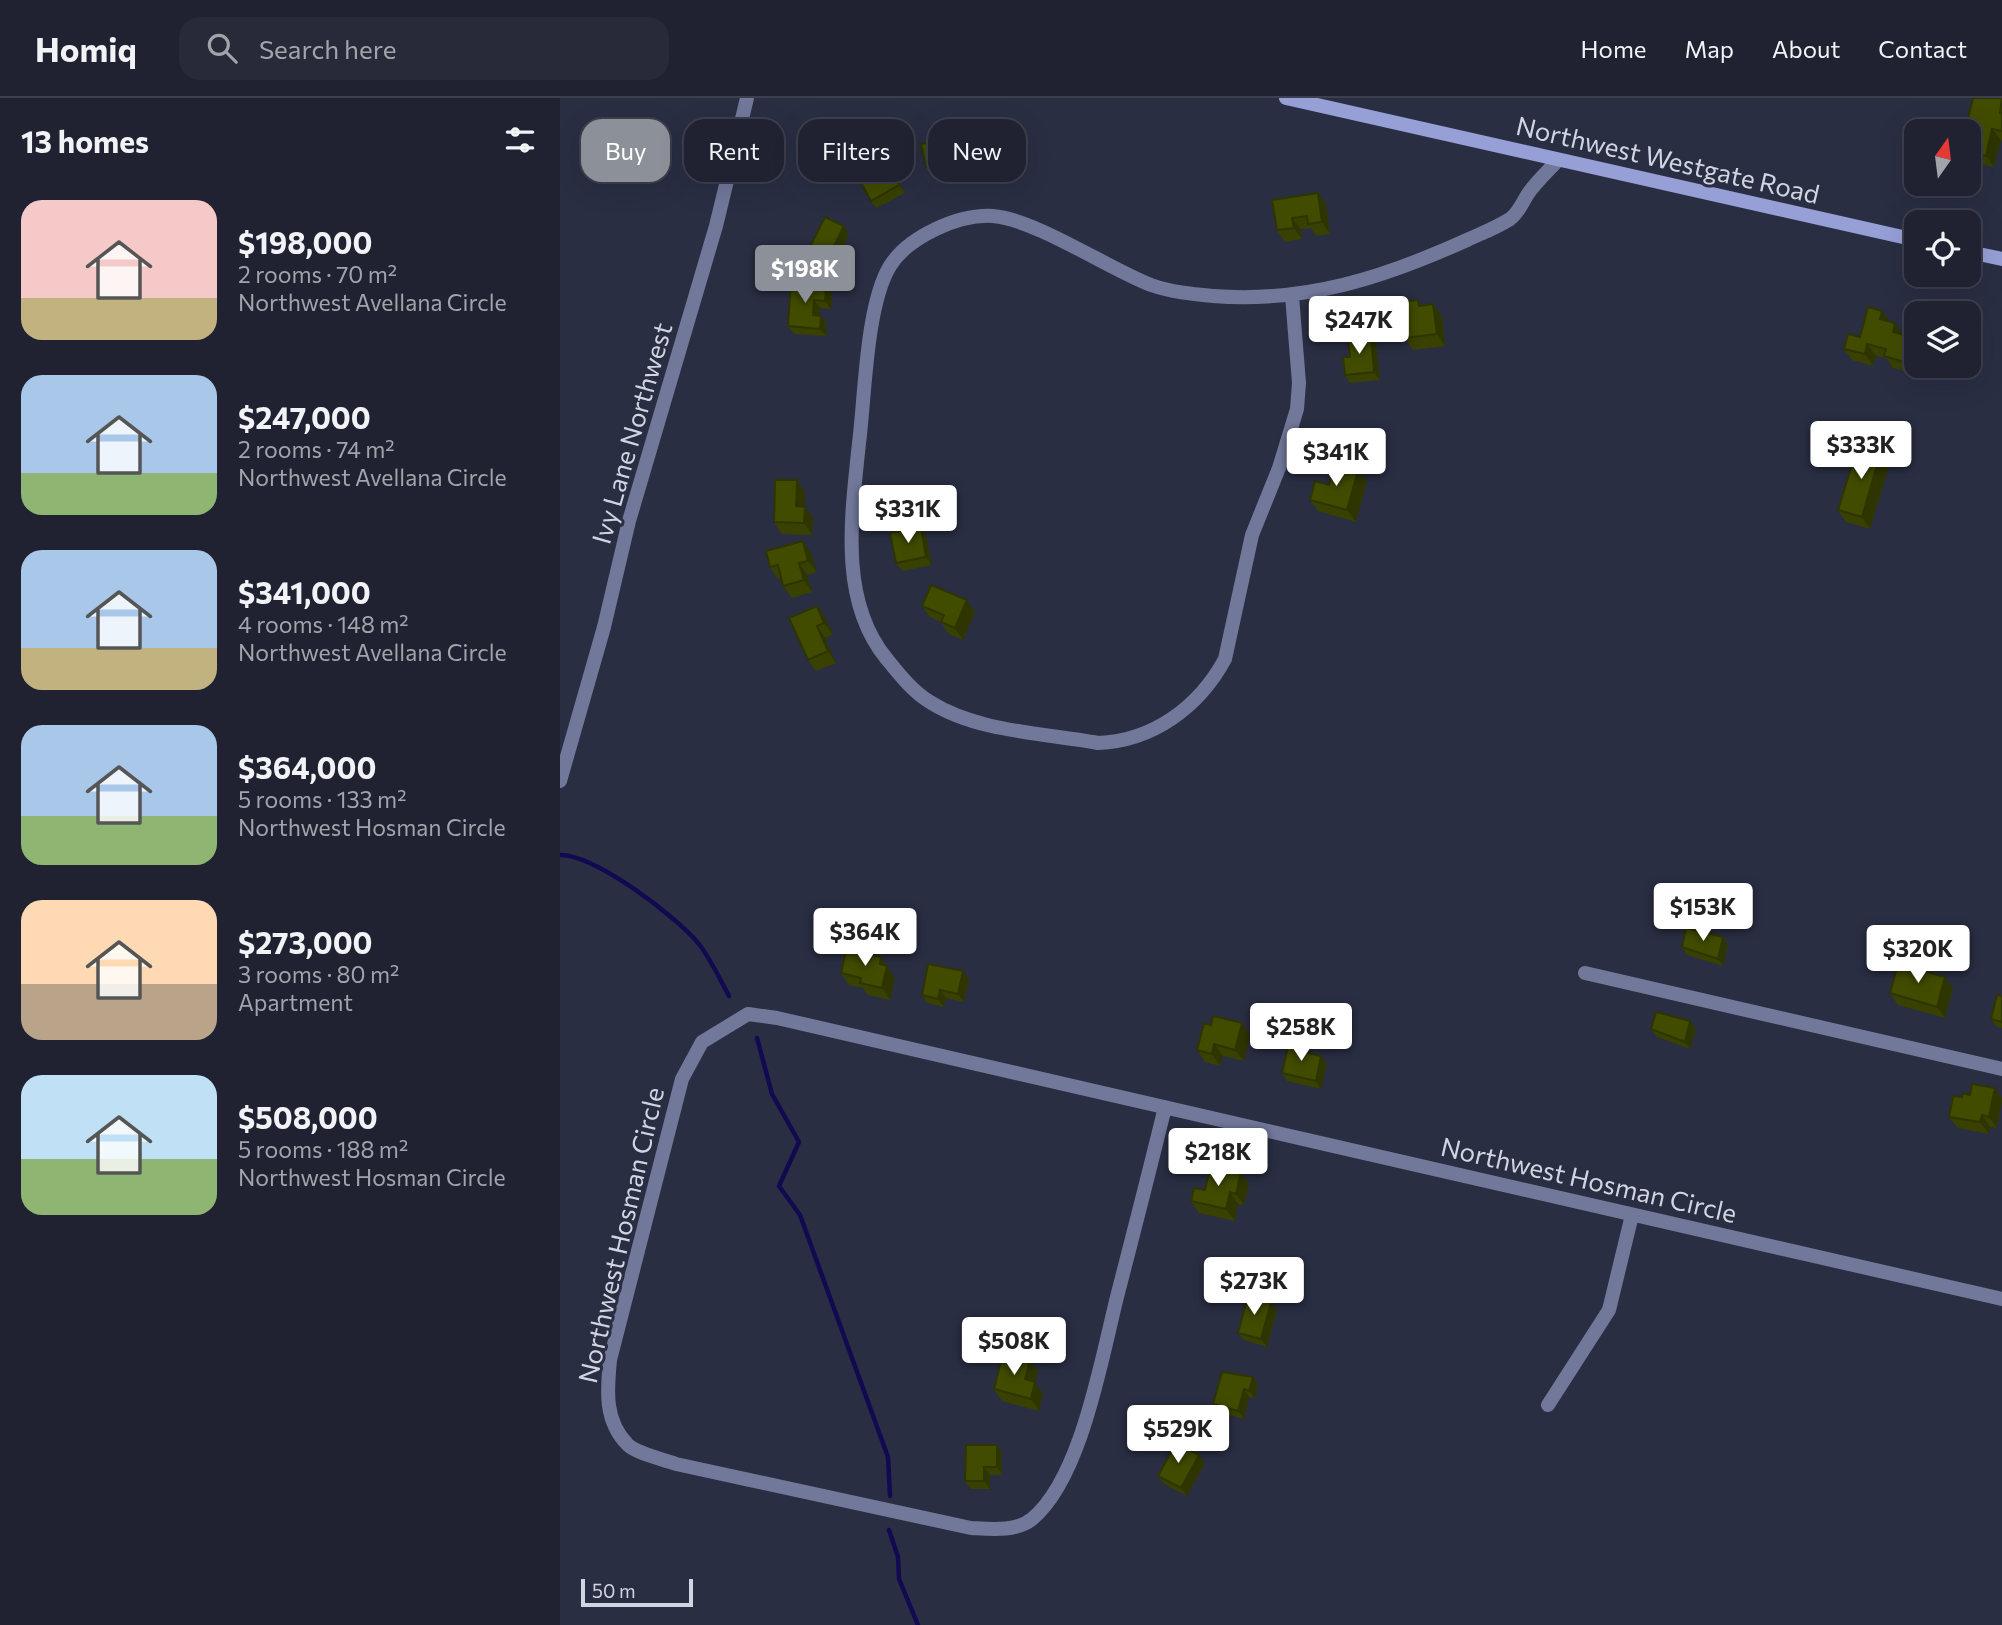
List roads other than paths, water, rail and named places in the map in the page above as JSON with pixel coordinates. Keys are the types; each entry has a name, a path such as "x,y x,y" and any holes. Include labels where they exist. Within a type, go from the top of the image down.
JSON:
{"street":[{"name":"Ivy Lane Northwest","path":"560,780 604,627 629,521 716,226 747,98"},
{"name":"Northwest Westgate Road","path":"1286,98 1904,237"},
{"path":"1292,296 1299,383 1293,429 1252,535 1224,659 1215,677 1195,700 1171,720 1144,734 1118,742 1098,743 961,716 930,702 904,680 879,649 863,615 855,588 852,551 872,330 883,283 898,256 947,225 969,218 993,216 1041,233 1164,289 1248,299 1292,296 1318,292 1397,269 1486,233 1514,216 1531,190 1558,160"},
{"path":"1981,255 2002,259"},
{"path":"1585,973 2002,1069"},
{"name":"Northwest Hosman Circle","path":"1165,1107 1084,1424 1056,1489 1045,1508 1029,1522 1002,1530 971,1528 676,1464 629,1446 614,1422 606,1401 610,1360 682,1079 702,1042 748,1014 777,1018 1165,1107 1632,1215 2002,1299"},
{"path":"1548,1405 1609,1310 1632,1215"}],"waterway":[{"path":"560,855 594,865 614,876 673,919 699,944 729,996"},
{"path":"757,1038 772,1094 799,1142 779,1186 800,1215 888,1457 890,1496"},
{"path":"889,1530 898,1557 899,1579 918,1625"}]}
